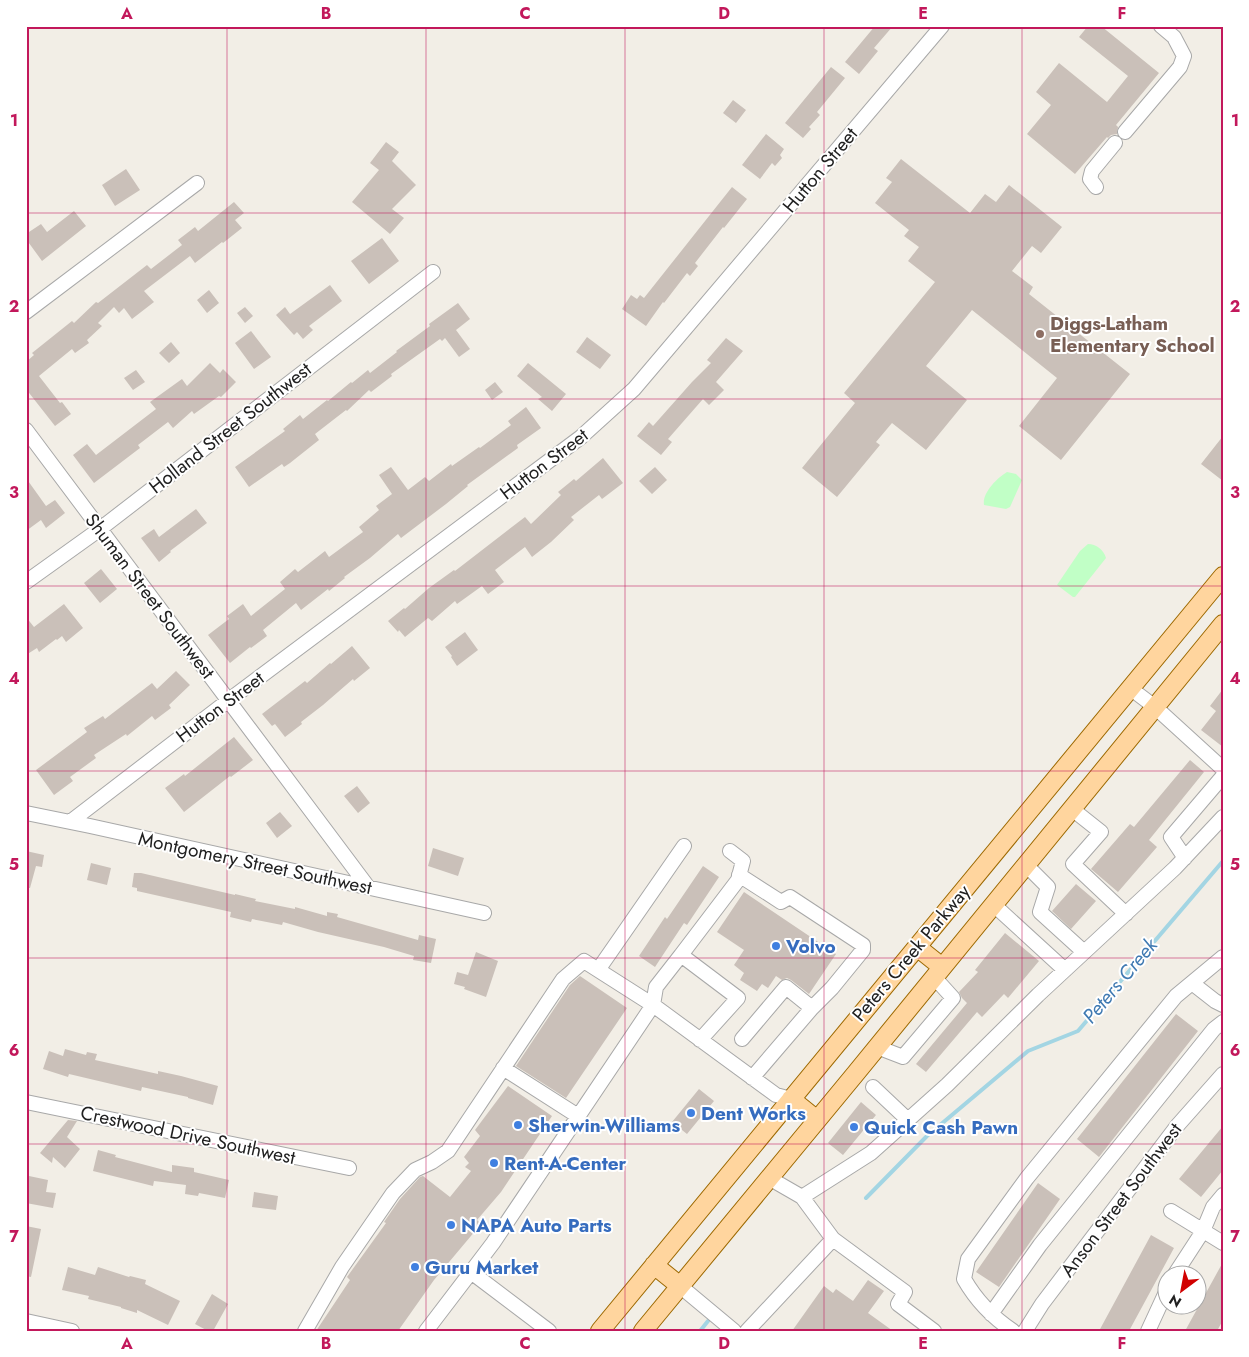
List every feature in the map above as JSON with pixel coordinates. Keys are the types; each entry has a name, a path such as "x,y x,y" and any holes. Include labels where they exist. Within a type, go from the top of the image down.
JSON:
{"main road":[{"name":"Peters Creek Parkway","path":"600,1331 1223,576"},
{"name":"Peters Creek Parkway","path":"643,1331 1223,624"},
{"path":"917,947 938,972"},
{"path":"791,1099 817,1120"},
{"path":"654,1264 680,1286"}],"street":[{"name":"Hutton Street","path":"70,822 228,700 582,438 634,388 942,26"},
{"path":"1125,132 1180,67 1184,56 1174,37 1161,26"},
{"path":"1096,187 1090,179 1092,171 1114,144"},
{"path":"26,312 196,183"},
{"name":"Holland Street Southwest","path":"26,582 100,528 433,272"},
{"name":"Shuman Street Southwest","path":"26,430 368,888"},
{"path":"1130,688 1155,707 1223,769"},
{"path":"1185,858 1171,837 1223,776"},
{"path":"1072,809 1101,832 1073,864 1126,914"},
{"name":"Montgomery Street Southwest","path":"26,813 484,913"},
{"path":"802,1197 871,1153 947,1085 1065,970 1185,858 1223,817"},
{"path":"598,970 684,846"},
{"path":"426,1331 493,1242 578,1116 652,1005 656,987 738,880 743,861 730,852"},
{"path":"1026,865 1048,886 1040,912 1084,952"},
{"path":"739,875 781,902 790,897 864,945 863,950 832,988 812,1008 752,1078"},
{"path":"994,904 1065,970"},
{"path":"681,955 738,998 700,1040"},
{"path":"1013,1331 998,1321 973,1295 964,1279 968,1259 1027,1178 1176,996 1223,957"},
{"path":"305,1331 342,1267 389,1199 415,1170 448,1152 563,979 584,961 652,1005 776,1095 791,1099"},
{"path":"877,1047 903,1057 953,998 938,972"},
{"path":"1192,982 1215,1001 1223,1005"},
{"path":"742,1039 786,986 812,1008"},
{"path":"991,1314 1040,1245 1214,1030 1223,1022"},
{"path":"503,1068 578,1116"},
{"name":"Anson Street Southwest","path":"1025,1331 1042,1304 1177,1126 1223,1074"},
{"path":"873,1087 908,1120"},
{"name":"Crestwood Drive Southwest","path":"26,1102 349,1168"},
{"path":"769,1178 802,1197 833,1239 905,1292 898,1304 934,1331"},
{"path":"1182,1264 1203,1231 1213,1206 1223,1195"},
{"path":"1171,1211 1223,1244"},
{"path":"747,1331 833,1239"},
{"path":"471,1272 550,1331"},
{"path":"680,1286 734,1331"},
{"path":"1148,1331 1156,1314"},
{"path":"26,1321 72,1331"}],"green space":[{"path":"1007,472 1016,474 1022,480 1010,507 1006,509 984,505 985,496 988,491"},
{"path":"1088,544 1099,548 1106,558 1075,597 1073,597 1057,585 1080,551"}],"building":[{"path":"875,26 893,26 874,48 878,51 859,74 845,62"},
{"path":"1088,26 1101,26 1159,73 1116,125 1118,127 1117,134 1107,137 1075,174 1027,134 1051,105 1036,92 1059,63 1107,102 1128,76 1079,37"},
{"path":"831,67 845,78 817,112 820,115 809,127 811,129 803,138 785,123"},
{"path":"733,100 746,110 736,123 723,113"},
{"path":"766,134 784,149 780,155 782,158 775,166 772,163 760,179 742,165"},
{"path":"386,142 399,152 392,161 416,185 392,209 404,218 390,234 352,202 379,170 370,163"},
{"name":"Diggs-Latham Elementary School","path":"901,159 970,213 985,194 996,202 1009,185 1062,227 1041,253 1032,246 1012,271 1033,287 1029,294 1130,374 1061,460 1019,426 1057,378 972,310 926,366 967,400 926,450 892,423 876,442 880,445 837,497 802,468 855,403 844,393 935,282 908,261 919,247 904,236 909,230 875,203 892,182 886,178"},
{"path":"126,169 140,190 115,206 102,185"},
{"path":"732,187 747,199 695,263 698,266 690,276 687,273 646,326 622,309 631,295 637,299 640,295 644,298"},
{"path":"234,202 244,213 235,220 242,228 195,263 190,256 144,291 154,302 132,319 124,308 119,313 114,307 98,323 102,326 87,340 89,343 75,353 72,349 39,376 71,414 55,426 26,389 26,362 34,355 32,353 72,321 74,323 96,302 98,303 147,265 151,269 182,245 178,240 195,227 198,231"},
{"path":"74,211 86,226 42,261 26,239 26,234 41,224 47,232"},
{"path":"382,238 399,261 369,284 351,261"},
{"path":"330,285 342,301 309,326 313,330 303,339 297,332 294,335 276,315 285,307 290,314"},
{"path":"209,290 219,303 207,313 197,300"},
{"path":"458,303 470,319 456,330 470,349 459,357 445,338 442,341 440,339 391,374 392,376 371,392 369,390 347,411 315,434 319,440 290,463 284,467 282,464 249,487 235,467 285,431 283,429 300,415 303,419 368,370 370,373 430,326 429,324"},
{"path":"245,307 253,316 245,323 237,313"},
{"path":"251,331 271,357 254,369 235,343"},
{"path":"587,337 611,355 600,369 576,352"},
{"path":"726,338 743,351 716,382 724,390 709,405 703,399 668,439 672,442 661,455 637,436 649,422 653,426 711,363 707,360"},
{"path":"171,342 180,353 169,363 159,353"},
{"path":"210,363 220,373 223,369 236,382 221,397 219,396 194,414 192,411 173,428 168,422 138,445 140,448 94,483 73,455 87,444 96,455 156,409 150,402 182,379 187,386"},
{"path":"528,363 566,394 552,411 538,399 542,397 517,376"},
{"path":"136,370 145,382 133,390 124,378"},
{"path":"495,382 503,392 492,400 485,390"},
{"path":"526,407 541,428 517,445 518,448 467,485 446,504 401,538 398,534 329,591 328,589 301,610 296,603 263,630 267,636 230,663 208,635 229,619 227,616 243,604 251,616 285,589 280,582 295,569 298,572 325,551 329,557 363,532 359,527 379,510 376,506 392,494 379,475 391,467 408,490 425,477 429,481 451,464 452,466 480,448 511,425 508,421"},
{"path":"1223,436 1223,481 1201,464"},
{"path":"603,458 623,483 602,499 599,495 571,517 574,520 532,557 525,547 495,570 504,582 488,594 482,586 457,604 455,601 432,621 428,618 405,637 388,621 525,517 531,524 561,495 558,492 574,479 576,481"},
{"path":"655,467 667,480 652,494 639,481"},
{"path":"26,478 46,506 55,500 65,513 46,528 41,520 26,531"},
{"path":"196,509 207,523 170,551 159,562 141,538 154,529 159,537"},
{"path":"101,569 117,589 100,603 84,583"},
{"path":"64,604 83,628 66,642 62,636 39,652 37,648 26,655 26,617 34,627"},
{"path":"465,632 478,650 457,666 445,647"},
{"path":"352,646 370,668 354,681 353,679 285,737 275,724 272,726 262,714 305,681 307,683"},
{"path":"176,671 190,685 169,705 171,708 155,720 152,716 127,736 126,734 94,755 96,758 70,777 73,781 54,795 36,770 87,732 84,728 103,716 105,719 152,683 157,689"},
{"path":"1223,689 1223,747 1201,730 1216,711 1210,706"},
{"path":"234,737 253,760 184,812 165,788 184,774 185,776"},
{"path":"1190,760 1204,772 1149,840 1157,847 1118,892 1091,869 1130,824 1134,827"},
{"path":"357,786 370,803 358,813 344,796"},
{"path":"280,812 292,826 277,838 266,823"},
{"path":"433,848 464,858 458,876 428,866"},
{"path":"26,851 44,855 42,867 36,866 30,888 26,888"},
{"path":"91,863 111,868 107,885 87,880"},
{"path":"703,866 719,877 687,925 684,923 655,967 639,956"},
{"path":"134,873 235,894 256,899 255,901 295,909 295,907 327,916 327,912 338,914 337,917 418,940 419,935 436,939 431,963 413,960 414,956 384,947 283,922 282,925 252,919 251,922 230,917 231,912 137,891 137,888 132,887"},
{"path":"1076,884 1096,901 1071,929 1052,911"},
{"path":"744,892 836,954 809,994 787,978 782,980 776,976 768,988 762,984 757,991 740,980 744,973 734,965 744,950 717,932"},
{"path":"1005,933 1039,961 1008,998 1004,994 982,1017 977,1012 926,1072 916,1064 967,1003 959,992 978,972 975,970"},
{"path":"476,952 498,961 486,997 454,984 457,972 468,975"},
{"path":"580,976 627,1008 566,1098 516,1066 570,985"},
{"path":"1176,1014 1198,1031 1099,1157 1077,1139"},
{"path":"65,1049 86,1055 87,1052 97,1054 95,1060 158,1074 158,1071 218,1086 213,1105 188,1097 142,1087 141,1091 69,1074 68,1077 43,1069 49,1051 63,1056"},
{"path":"508,1086 552,1116 501,1192 477,1220 481,1224 434,1280 398,1331 316,1331 350,1280 347,1277 386,1223 384,1222 400,1199 420,1177 423,1176 450,1197 471,1171 465,1167 469,1163 464,1157 480,1136 475,1130"},
{"path":"699,1089 714,1101 687,1134 672,1122"},
{"path":"861,1102 876,1115 843,1155 828,1143"},
{"path":"68,1120 77,1121 67,1137 80,1149 65,1168 53,1157 52,1163 40,1153"},
{"path":"1223,1126 1223,1170 1201,1197 1179,1179"},
{"path":"98,1150 116,1155 115,1157 172,1172 172,1165 194,1168 194,1172 229,1180 225,1198 199,1193 198,1196 185,1194 186,1185 154,1181 153,1186 93,1171"},
{"path":"29,1176 48,1180 46,1192 56,1193 53,1208 26,1203"},
{"path":"1038,1183 1060,1199 999,1287 976,1272"},
{"path":"254,1192 278,1196 276,1210 252,1207"},
{"path":"26,1226 41,1229 31,1277 26,1276"},
{"path":"1151,1235 1174,1248 1165,1264 1156,1264 1156,1281 1129,1331 1099,1331"},
{"path":"1223,1262 1223,1320 1217,1331 1185,1331 1194,1314 1206,1314 1206,1293"},
{"path":"68,1267 95,1275 98,1267 129,1277 146,1280 145,1284 180,1301 168,1325 137,1310 137,1313 88,1299 89,1296 62,1290"},
{"path":"868,1280 884,1291 868,1313 893,1331 792,1331 824,1286 833,1293 836,1289 853,1301"},
{"path":"212,1294 228,1304 213,1331 208,1331 195,1324"}],"waterway":[{"name":"Peters Creek","path":"866,1198 927,1136 1028,1051 1078,1031 1223,861"},
{"name":"Peters Creek","path":"700,1331 708,1321"}],"place":[{"name":"Diggs-Latham Elementary School","path":"1040,334"},
{"name":"Volvo","path":"776,946"},
{"name":"Dent Works","path":"691,1113"},
{"name":"Sherwin-Williams","path":"518,1125"},
{"name":"Quick Cash Pawn","path":"854,1127"},
{"name":"Rent-A-Center","path":"494,1163"},
{"name":"NAPA Auto Parts","path":"451,1225"},
{"name":"Guru Market","path":"415,1267"}]}
